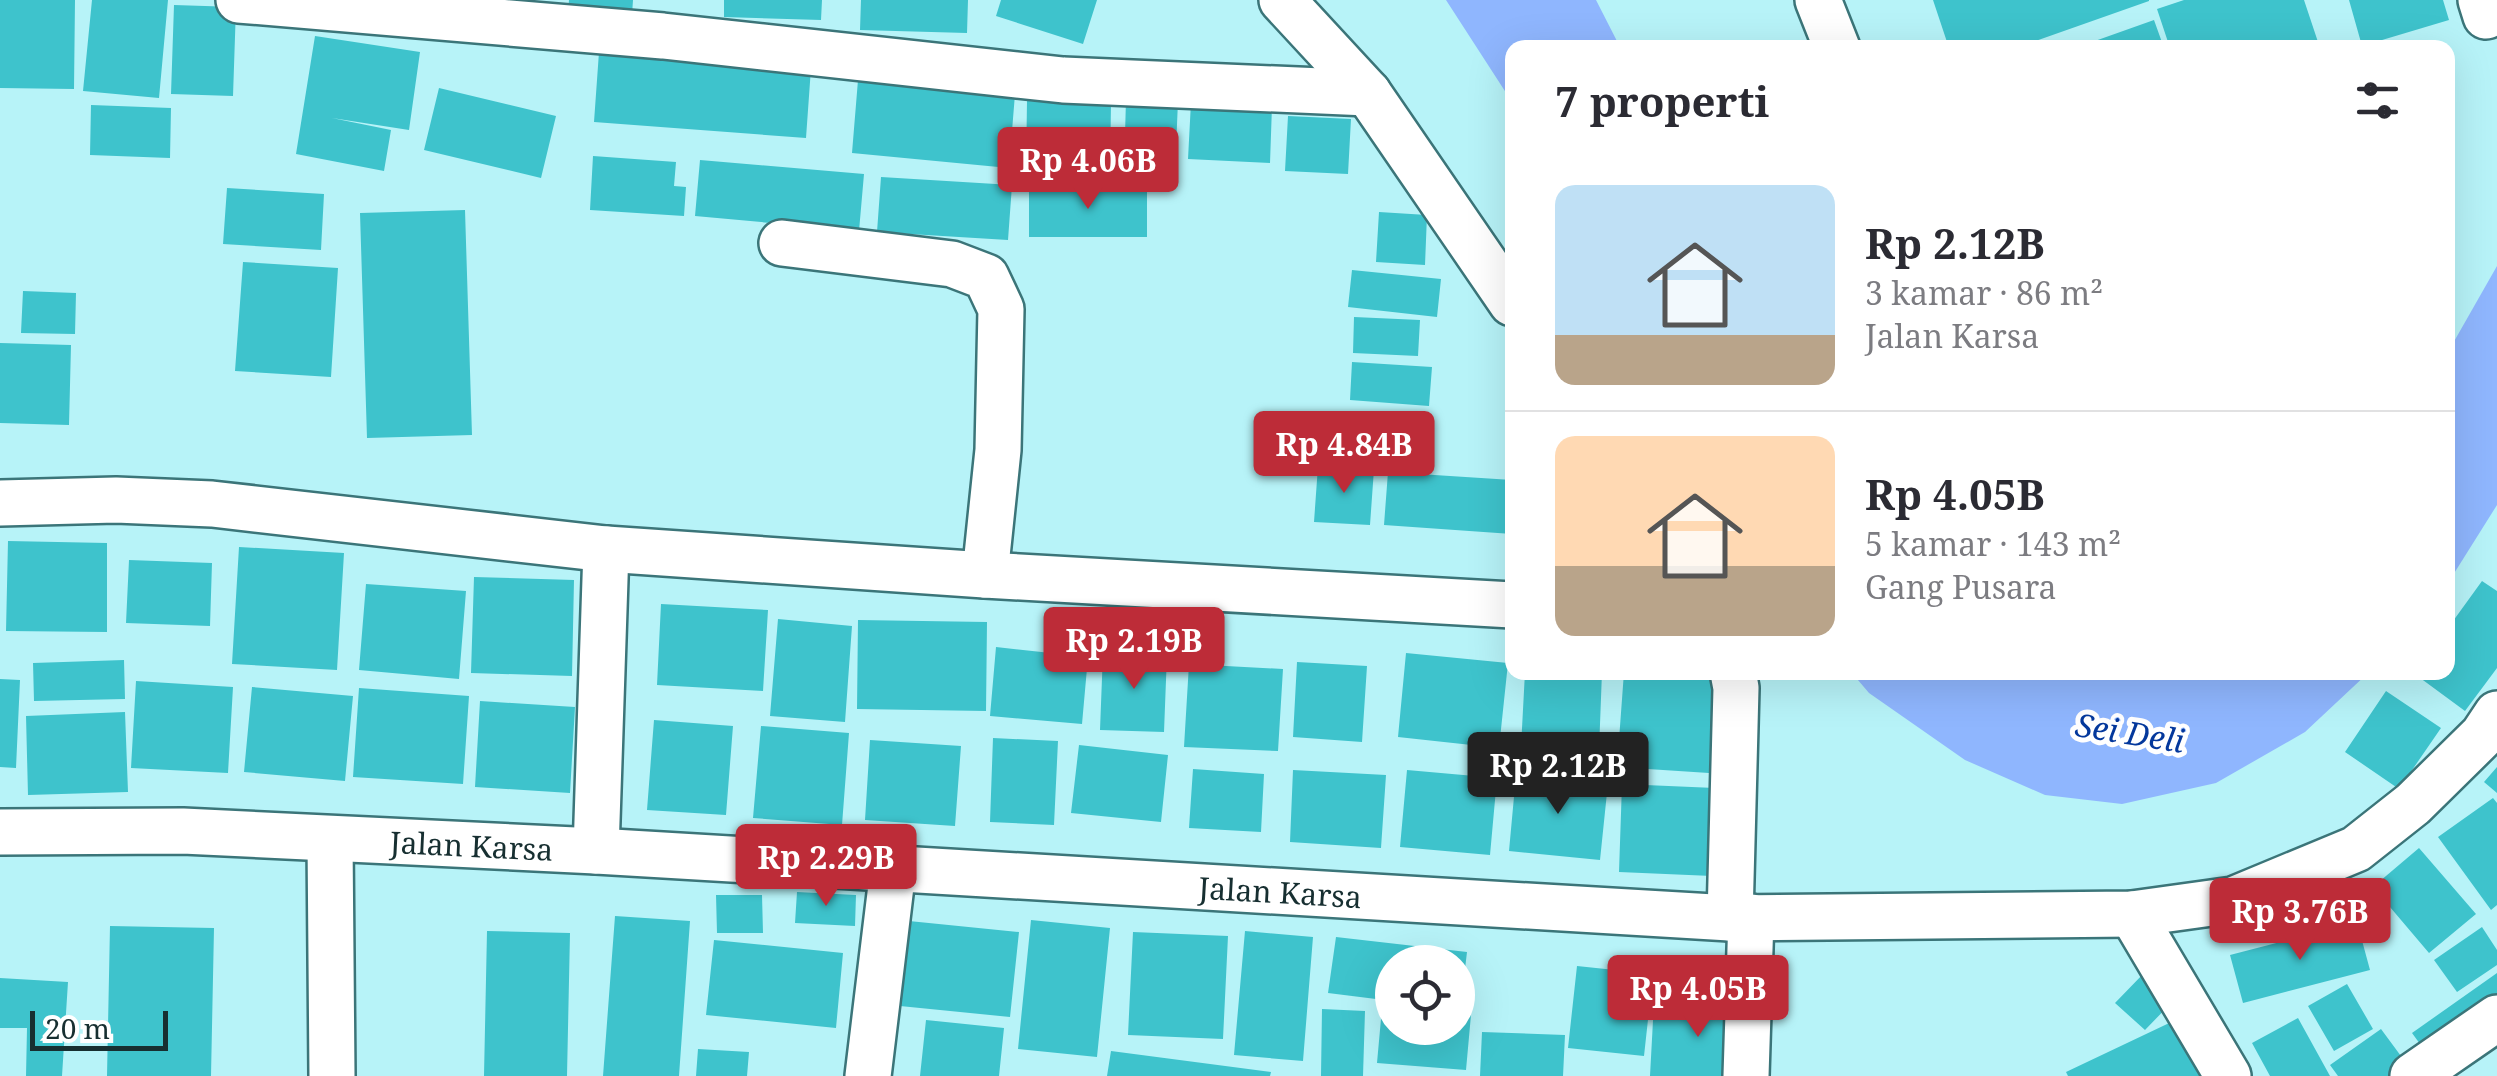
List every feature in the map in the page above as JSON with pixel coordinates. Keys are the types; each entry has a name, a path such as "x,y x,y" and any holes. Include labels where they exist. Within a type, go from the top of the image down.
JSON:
{"street":[{"path":"239,0 664,36 1062,80 1368,92"},
{"path":"1282,0 1368,92 1505,293"},
{"path":"1818,0 1834,40"},
{"path":"782,244 952,264 986,277 1001,308 998,450 985,576"},
{"path":"0,503 116,500 212,504 606,549 985,576 1505,605"},
{"path":"596,852 606,549"},
{"path":"1734,680 1746,1076"},
{"name":"Jalan Karsa","path":"0,832 183,831 330,838 1740,918 2132,914 2232,900 2356,849 2413,804 2483,735 2497,714"},
{"path":"330,838 332,1076"},
{"path":"868,1076 894,869"},
{"path":"2132,914 2228,1076"},
{"path":"2412,1076 2497,1018"}],"water":[{"path":"1446,0 1596,0 1616,40 1505,40 1505,91"},
{"path":"2497,266 2497,505 2455,572 2455,340"},
{"name":"Sei Deli","path":"1858,680 2361,680 2305,732 2216,783 2122,804 2045,795 1965,760 1869,693"}],"building":[{"path":"0,0 75,0 74,89 0,88"},
{"path":"92,0 168,0 159,98 83,91"},
{"path":"569,0 633,0 631,30 567,24"},
{"path":"724,0 822,0 821,20 724,17"},
{"path":"861,0 968,0 967,33 860,30"},
{"path":"1001,0 1097,0 1083,44 996,16"},
{"path":"1933,0 2149,0 2039,40 1946,40"},
{"path":"2184,0 2304,0 2317,40 2167,40 2157,9"},
{"path":"2349,0 2443,0 2449,20 2382,40 2360,40"},
{"path":"174,5 236,7 233,96 171,94"},
{"path":"2154,20 2161,40 2098,40"},
{"path":"315,36 420,52 409,130 332,118 391,130 384,171 296,154"},
{"path":"599,52 811,68 806,138 594,122"},
{"path":"858,80 1015,94 1009,168 852,153"},
{"path":"439,88 556,116 541,178 424,150"},
{"path":"1126,99 1178,101 1175,172 1124,171"},
{"path":"1027,101 1111,102 1110,171 1026,170"},
{"path":"1191,102 1272,106 1270,163 1188,159"},
{"path":"91,105 171,108 170,158 90,155"},
{"path":"1288,116 1351,119 1348,174 1285,171"},
{"path":"593,156 676,162 674,186 686,187 684,216 590,210"},
{"path":"700,160 864,174 859,231 695,216"},
{"path":"881,177 1012,185 1008,240 877,232"},
{"path":"1029,187 1147,188 1147,237 1029,237"},
{"path":"227,188 324,194 321,250 223,244"},
{"path":"465,210 472,435 367,438 360,213"},
{"path":"1379,212 1427,215 1425,265 1376,262"},
{"path":"243,262 338,268 331,377 235,371"},
{"path":"1352,270 1441,279 1437,317 1348,307"},
{"path":"23,291 76,293 75,334 21,333"},
{"path":"1354,317 1420,320 1418,356 1353,353"},
{"path":"0,343 71,345 69,425 0,423"},
{"path":"1352,362 1432,367 1429,406 1350,400"},
{"path":"1318,466 1374,469 1370,525 1314,522"},
{"path":"1388,472 1505,480 1505,534 1384,525"},
{"path":"8,541 107,543 107,632 6,631"},
{"path":"239,547 344,553 337,670 232,664"},
{"path":"129,560 212,563 210,626 126,623"},
{"path":"474,577 574,580 572,676 471,673"},
{"path":"2482,581 2497,591 2497,668 2465,711 2423,680 2455,680 2455,618"},
{"path":"366,584 466,591 459,679 359,670"},
{"path":"661,604 768,610 763,691 657,685"},
{"path":"778,619 852,626 845,722 770,716"},
{"path":"858,620 987,622 986,711 857,709"},
{"path":"996,647 1088,657 1082,724 990,716"},
{"path":"1103,652 1167,654 1164,732 1100,730"},
{"path":"1406,653 1505,663 1499,748 1398,737"},
{"path":"124,660 125,699 34,701 33,663"},
{"path":"1297,662 1367,666 1362,742 1293,737"},
{"path":"1189,664 1283,669 1278,751 1184,747"},
{"path":"0,679 20,680 16,768 0,767"},
{"path":"1525,680 1602,680 1599,750 1521,747"},
{"path":"1623,680 1715,680 1709,773 1617,767"},
{"path":"136,681 233,687 228,773 131,768"},
{"path":"252,687 353,696 345,781 244,772"},
{"path":"359,688 469,696 463,784 353,777"},
{"path":"2386,691 2441,728 2399,789 2345,752"},
{"path":"480,701 575,707 570,793 475,787"},
{"path":"125,712 128,792 28,795 26,716"},
{"path":"654,720 733,726 726,815 647,810"},
{"path":"761,726 849,733 842,825 753,818"},
{"path":"993,738 1058,741 1054,825 990,822"},
{"path":"870,740 961,746 955,826 865,820"},
{"path":"1079,745 1168,755 1161,822 1071,813"},
{"path":"2497,767 2497,793 2484,782"},
{"path":"1193,769 1264,774 1261,832 1189,828"},
{"path":"1293,770 1386,775 1381,848 1290,842"},
{"path":"1407,770 1497,778 1490,855 1400,847"},
{"path":"1516,775 1608,783 1600,860 1509,851"},
{"path":"1622,784 1715,788 1712,876 1619,872"},
{"path":"2493,798 2497,803 2497,905 2491,910 2438,837"},
{"path":"2419,848 2476,914 2429,953 2373,887"},
{"path":"797,892 856,895 855,926 795,923"},
{"path":"716,895 762,895 763,933 717,933"},
{"path":"615,916 690,921 679,1076 603,1076"},
{"path":"899,920 1019,932 1010,1017 890,1005"},
{"path":"1031,920 1110,928 1097,1057 1018,1049"},
{"path":"2357,922 2370,970 2243,1003 2230,955"},
{"path":"110,926 214,928 211,1076 107,1076"},
{"path":"2482,927 2497,950 2497,965 2457,992 2434,960"},
{"path":"487,931 570,933 567,1076 484,1076"},
{"path":"1245,931 1313,937 1303,1061 1234,1055"},
{"path":"1133,932 1228,936 1223,1039 1128,1035"},
{"path":"1336,937 1406,945 1375,945 1375,999 1328,993"},
{"path":"714,940 843,953 836,1028 706,1015"},
{"path":"1577,966 1653,974 1644,1056 1568,1048"},
{"path":"2145,972 2175,999 2145,1030 2115,1003"},
{"path":"2497,973 2497,1007 2428,1055 2412,1033"},
{"path":"0,978 68,982 62,1076 26,1076 27,1028 0,1028"},
{"path":"2347,984 2373,1029 2334,1051 2308,1006"},
{"path":"1654,1002 1747,1007 1743,1076 1650,1076"},
{"path":"1322,1009 1365,1011 1363,1076 1321,1076"},
{"path":"2184,1016 2212,1076 2068,1076 2066,1072"},
{"path":"2298,1018 2330,1076 2270,1076 2252,1043"},
{"path":"926,1020 1004,1028 999,1076 920,1076"},
{"path":"2381,1029 2412,1071 2404,1076 2338,1076 2330,1065"},
{"path":"1482,1032 1565,1035 1563,1076 1480,1076"},
{"path":"1379,1045 1468,1045 1466,1070 1377,1063"},
{"path":"698,1049 749,1052 747,1076 696,1076"},
{"path":"1111,1051 1271,1072 1270,1076 1107,1076"}]}
